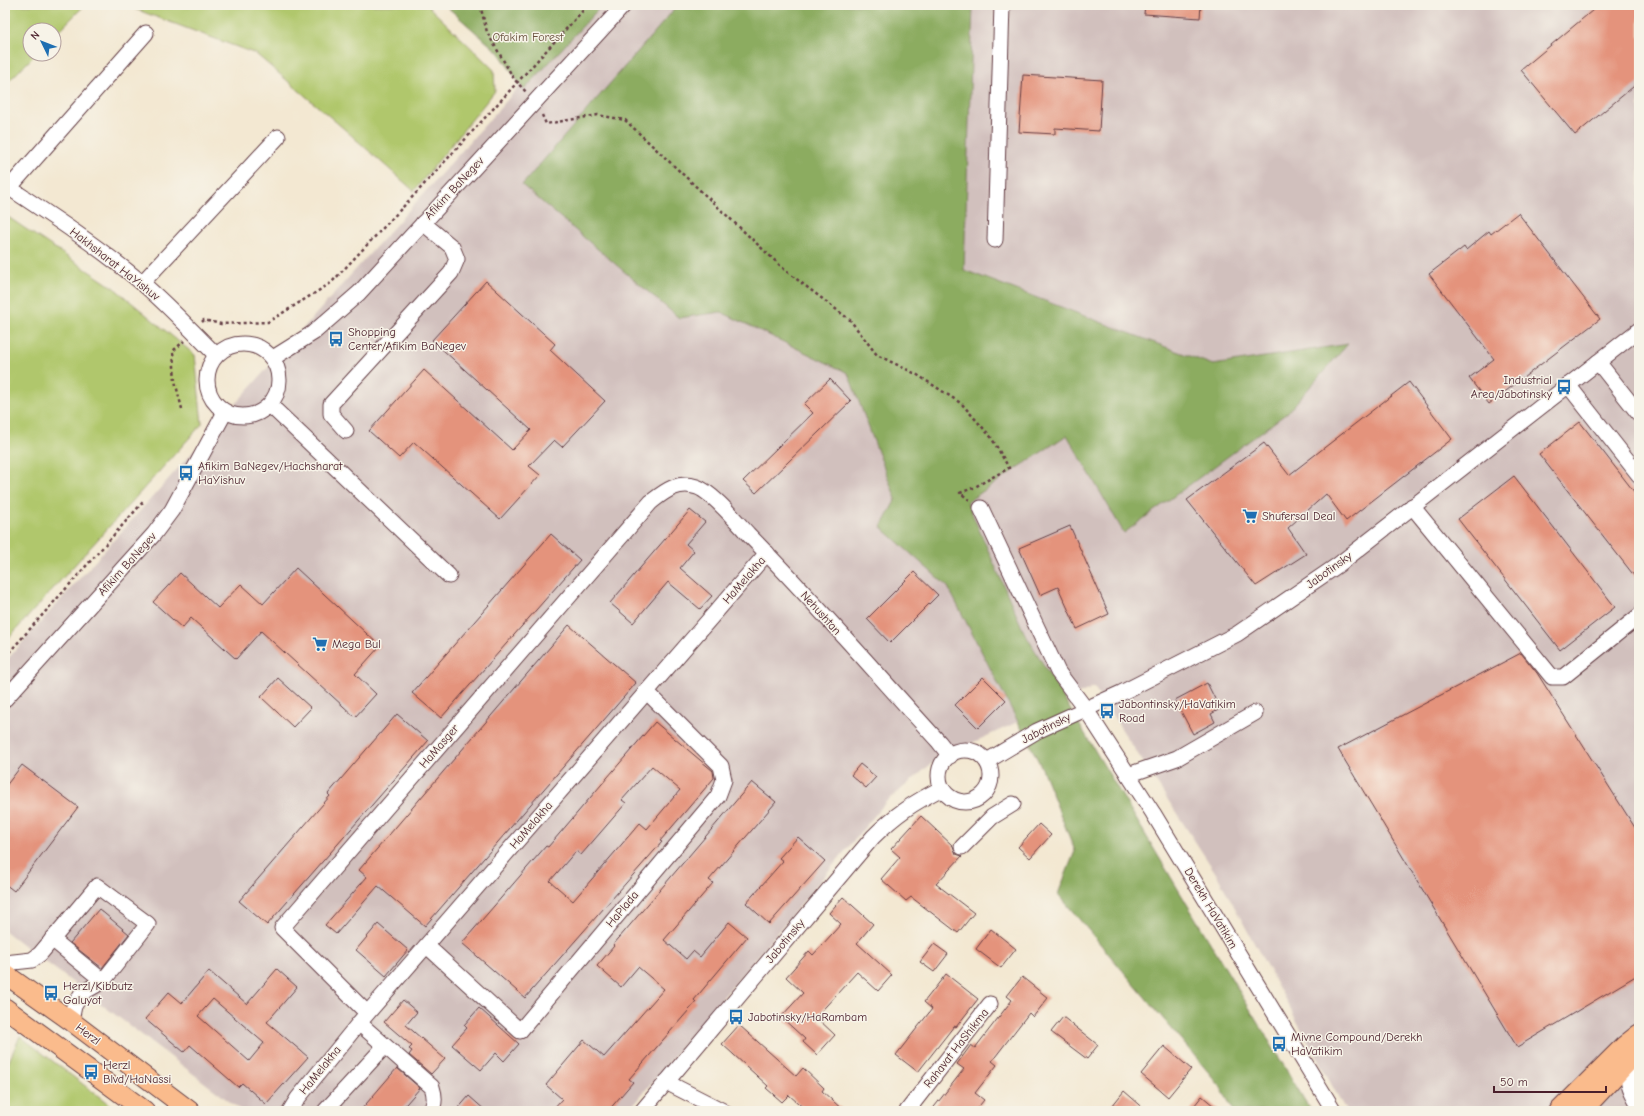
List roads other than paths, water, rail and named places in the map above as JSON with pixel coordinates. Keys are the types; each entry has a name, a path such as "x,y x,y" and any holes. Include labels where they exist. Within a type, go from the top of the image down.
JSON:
{"main road":[{"name":"Herzl","path":"5,974 71,1021 190,1111"},
{"path":"5,1008 145,1111"},
{"path":"1559,1111 1624,1046 1639,1034"},
{"path":"1582,1111 1634,1055"}],"street":[{"name":"Afikim BaNegev","path":"273,358 313,333 359,293 624,5"},
{"path":"995,240 1002,5"},
{"path":"7,187 146,33"},
{"path":"142,283 278,137"},
{"name":"Hakhsharat HaYishuv","path":"7,187 91,244 142,283 216,355"},
{"path":"346,431 331,414 331,404 450,273 457,259 452,247 423,223"},
{"name":"Jabotinsky","path":"987,761 1037,731 1084,708 1121,693 1237,634 1338,565 1639,330"},
{"path":"242,343 256,346 273,358 279,372 280,379 277,393 270,405 264,410 251,416 236,416 226,412 213,401 207,388 207,374 216,355 228,347 242,343"},
{"path":"1598,362 1639,414"},
{"path":"1568,385 1639,475"},
{"path":"270,405 449,576"},
{"name":"Afikim BaNegev","path":"5,698 154,534 172,510 226,412"},
{"name":"Nehushtan","path":"683,485 697,487 710,495 767,554 939,742 950,756"},
{"name":"HaMasger","path":"363,1018 282,928 651,502 668,489 683,485"},
{"path":"1412,506 1552,677 1563,678 1639,616"},
{"name":"Derekh HaVatikim","path":"981,508 1058,672 1084,708 1154,813 1334,1111"},
{"name":"HaMelakha","path":"290,1111 298,1098 363,1018 427,946 646,691 767,554"},
{"name":"HaPlada","path":"427,946 520,1031 718,796 724,780 721,766 646,691"},
{"path":"1128,775 1177,758 1255,713"},
{"path":"970,750 976,752 987,761 991,769 992,777 986,793 980,798 972,802 963,802 950,797 942,788 939,774 941,767 950,756 956,752 970,750"},
{"name":"Jabotinsky","path":"642,1111 873,837 890,819 915,802 942,788"},
{"path":"980,798 992,817"},
{"path":"962,847 992,817 1013,804"},
{"path":"5,963 32,960 97,886 148,924 103,981 82,993 74,1006 71,1021"},
{"path":"52,939 103,981"},
{"name":"Rahavat HaShikma","path":"907,1111 990,1004"},
{"path":"363,1018 384,1046 432,1087 435,1096 433,1107 430,1111"},
{"path":"325,1111 384,1046"},
{"path":"1634,1055 1628,1081 1632,1093 1639,1105"},
{"path":"666,1082 723,1111"},
{"name":"HaMelakha","path":"281,1111 298,1098"}],"place":[{"name":"Shopping Center/Afikim BaNegev","path":"336,339"},
{"name":"Industrial Area/Jabotinsky","path":"1564,387"},
{"name":"Afikim BaNegev/Hachsharat HaYishuv","path":"186,473"},
{"name":"Shufersal Deal","path":"1250,516"},
{"name":"Mega Bul","path":"320,644"},
{"name":"Jabontinsky/HaVatikim Road","path":"1107,711"},
{"name":"Herzl/Kibbutz Galuyot","path":"51,993"},
{"name":"Jabotinsky/HaRambam","path":"736,1017"},
{"name":"Mivne Compound/Derekh HaVatikim","path":"1279,1044"},
{"name":"Herzl Blvd/HaNassi","path":"91,1072"}],"park label":[{"name":"Ofakim Forest","path":"528,37"}]}
